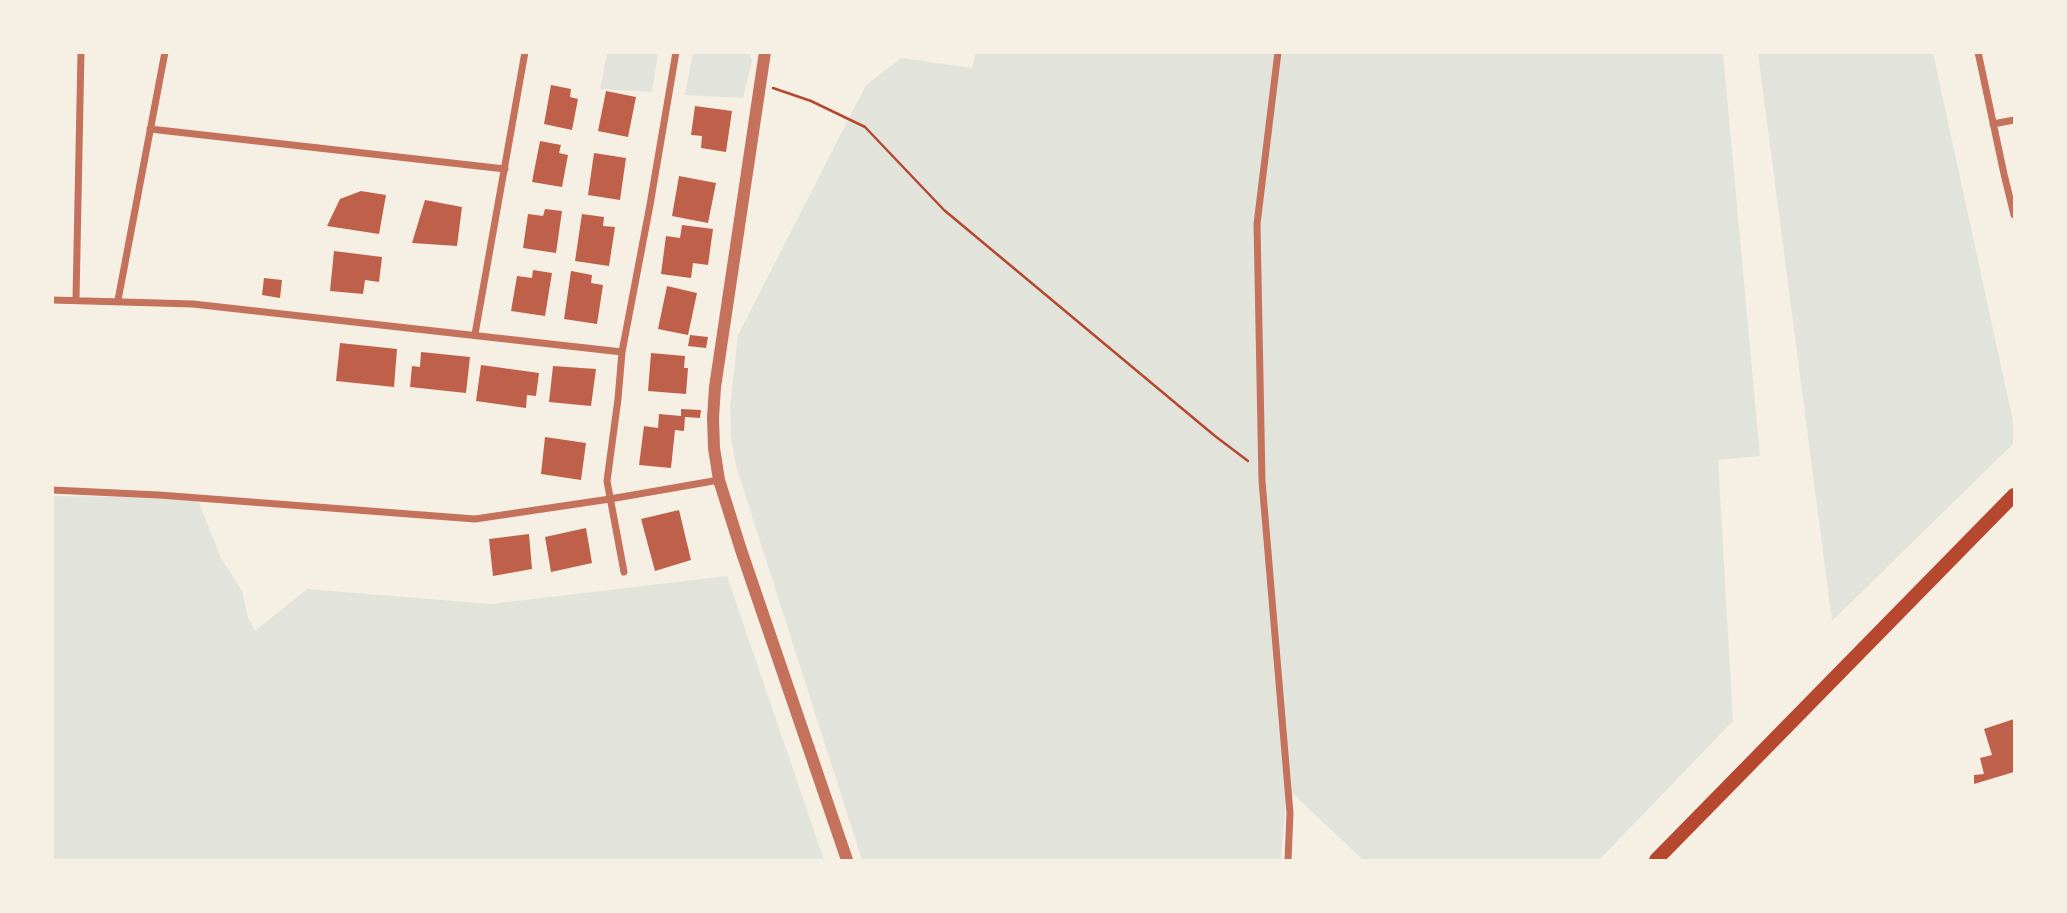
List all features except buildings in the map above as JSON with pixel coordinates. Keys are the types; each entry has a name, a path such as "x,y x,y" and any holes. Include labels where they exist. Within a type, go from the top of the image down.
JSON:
{"main road":[{"path":"1656,860 2014,495"}],"street":[{"path":"76,299 81,52"},
{"path":"118,300 165,52"},
{"path":"475,334 525,52"},
{"path":"624,572 607,481 622,352 676,52"},
{"path":"765,52 715,387 714,449 719,480 741,550 847,860"},
{"path":"1278,52 1257,224 1262,470 1290,813 1288,860"},
{"path":"1978,52 2014,215"},
{"path":"1993,124 2014,120"},
{"path":"150,129 505,169"},
{"path":"52,300 193,304 622,352"},
{"path":"52,490 159,495 475,519 719,480"}],"path":[{"path":"760,84 811,101 865,127 944,210 1214,436 1262,470"}],"shaded area":[{"path":"976,52 1723,53 1760,456 1718,460 1733,721 1599,860 1363,860 1287,788 1281,860 862,860 736,466 730,408 738,335 866,85 901,58 972,68"},
{"path":"607,53 658,53 652,92 600,89"},
{"path":"693,53 750,53 752,61 743,98 685,95"},
{"path":"1758,53 1933,53 2014,426 2014,443 1832,621"},
{"path":"53,496 197,498 221,558 242,591 248,618 255,631 307,589 491,604 727,576 824,860 53,860"}]}
